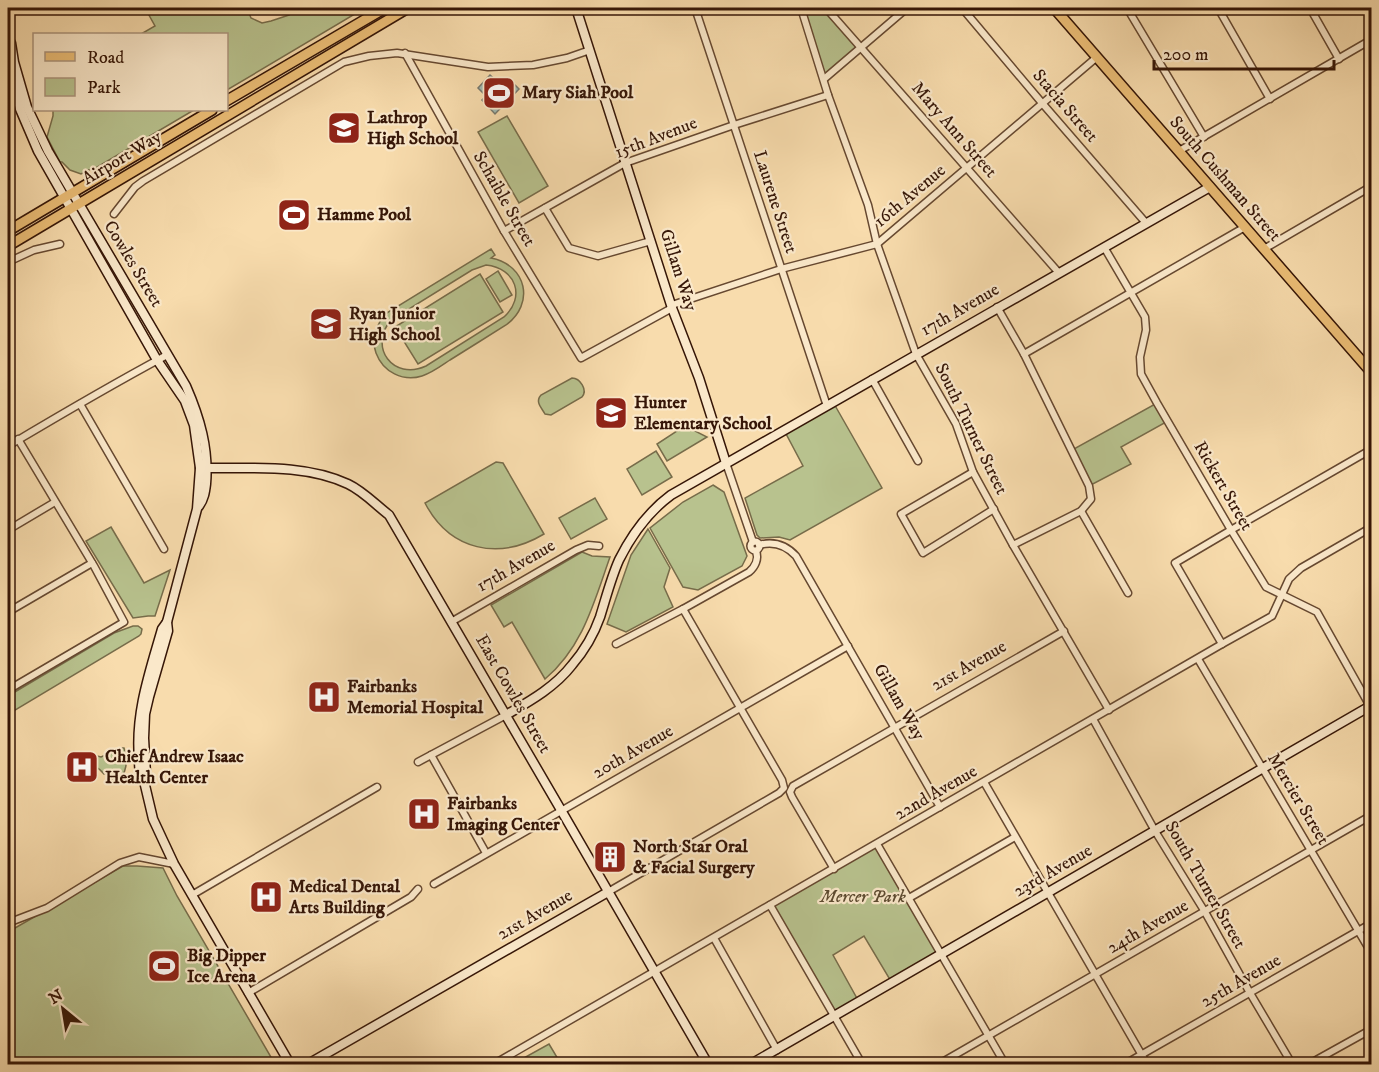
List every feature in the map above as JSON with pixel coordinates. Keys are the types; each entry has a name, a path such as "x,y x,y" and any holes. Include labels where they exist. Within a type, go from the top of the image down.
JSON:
{"main road":[{"path":"228,100 385,8"},
{"name":"Airport Way","path":"8,246 408,8"},
{"name":"South Cushman Street","path":"1054,8 1371,373"},
{"name":"Airport Way","path":"8,231 210,111"}],"street":[{"name":"Gillam Way","path":"576,8 672,306 756,546 778,544 794,554 940,807"},
{"name":"Laurene Street","path":"695,8 826,406"},
{"name":"South Turner Street","path":"801,8 828,95 868,205 877,244 916,354 956,424 973,472 1109,710"},
{"name":"Mary Ann Street","path":"826,8 1059,273"},
{"path":"824,79 907,8"},
{"name":"Stacia Street","path":"962,8 1146,223"},
{"path":"1127,8 1204,137"},
{"path":"1218,8 1270,99"},
{"path":"1310,8 1339,58"},
{"name":"Cowles Street","path":"8,37 27,107 68,194 157,360 185,401 191,414 204,468"},
{"path":"1179,151 1369,41"},
{"path":"114,213 143,181 344,62 369,56 405,53 469,65 501,67 545,64 590,50"},
{"name":"Schaible Street","path":"405,53 504,231 581,358"},
{"name":"16th Avenue","path":"581,358 672,306 781,268 877,244 1097,57"},
{"name":"Cowles Street","path":"8,61 16,94 38,151 68,194"},
{"name":"15th Avenue","path":"504,231 625,163 828,95"},
{"path":"1264,249 1371,186"},
{"name":"17th Avenue","path":"506,715 549,688 573,665 599,619 619,560 641,523 660,503 997,307 1210,187"},
{"name":"Cowles Street","path":"74,205 186,386 205,442 204,468"},
{"path":"545,208 569,248 598,256 651,241"},
{"path":"1023,354 1245,227"},
{"path":"8,262 34,250 60,244"},
{"name":"Rickert Street","path":"1104,247 1145,317 1146,330 1140,357 1141,374 1231,530 1266,587 1317,612 1371,707"},
{"path":"997,307 1089,486 1091,499 1082,511 1013,545"},
{"path":"8,446 167,355"},
{"path":"872,379 918,461"},
{"path":"80,404 164,549"},
{"path":"8,690 124,622 92,563 18,440"},
{"path":"1221,644 1175,563 1371,449"},
{"path":"204,468 197,509 167,622 162,629 143,696 138,727 140,776 144,781 159,835 174,864 290,1065"},
{"name":"East Cowles Street","path":"204,468 287,469 321,475 352,487 389,515 708,1065"},
{"path":"973,472 901,514 923,553 994,509"},
{"path":"8,530 55,502"},
{"path":"1082,511 1128,593"},
{"name":"22nd Avenue","path":"494,1065 1272,616 1289,579 1301,568 1371,527"},
{"name":"17th Avenue","path":"451,622 576,550 588,545 599,546"},
{"path":"616,644 751,570 756,561 756,546"},
{"path":"8,612 92,563"},
{"path":"683,609 740,708"},
{"name":"21st Avenue","path":"834,869 790,789 1064,631"},
{"name":"20th Avenue","path":"434,884 848,646"},
{"name":"Mercier Street","path":"1198,659 1371,954"},
{"name":"23rd Avenue","path":"751,1065 1371,707"},
{"name":"21st Avenue","path":"308,1065 779,793 784,788 782,780 740,708"},
{"path":"418,762 506,715"},
{"name":"South Turner Street","path":"1093,719 1155,831 1205,912 1292,1065"},
{"path":"431,755 486,853"},
{"path":"984,782 1147,1065"},
{"path":"192,895 377,787"},
{"name":"24th Avenue","path":"939,1065 1371,815"},
{"path":"909,898 1014,837"},
{"path":"878,844 1005,1065"},
{"path":"8,925 47,908 120,863 139,857 174,864"},
{"path":"248,993 411,897 418,889"},
{"path":"770,905 862,1065"},
{"name":"25th Avenue","path":"1125,1065 1371,923"},
{"path":"714,938 777,1050"},
{"path":"1309,1065 1371,1029"}],"green space":[{"path":"145,8 247,8 251,18 262,23 289,15 299,8 365,8 228,89 228,33 143,33 155,26"},
{"path":"801,8 826,8 861,47 824,79"},
{"path":"53,111 192,111 94,169 81,174 70,170 60,162 47,137"},
{"path":"507,116 548,186 519,203 478,132"},
{"path":"491,249 495,255 491,258 513,268 523,286 521,307 506,325 433,371 415,378 394,374 379,360 374,343 375,333 385,314","holes":["486,265 496,267 511,277 516,293 515,301 504,317 426,366 403,369 388,359 383,350 382,341 391,320 472,270"]},
{"path":"498,271 512,295 500,302 486,279"},
{"path":"480,274 503,312 418,364 395,327"},
{"path":"572,378 578,380 582,385 584,394 582,397 551,415 545,414 540,407 541,395"},
{"path":"833,402 882,488 790,540 779,537 760,538 745,498 803,466 784,430"},
{"path":"1157,403 1168,421 1121,447 1131,464 1089,486 1072,450"},
{"path":"686,425 707,437 667,461 657,444"},
{"path":"656,451 672,477 642,495 627,469"},
{"path":"496,462 503,463 544,534 510,547 493,549 477,547 448,532 435,519 425,503"},
{"path":"713,485 724,492 747,556 742,566 698,590 683,587 650,528 683,502"},
{"path":"595,498 607,519 571,539 559,518"},
{"path":"111,527 144,583 170,570 155,616 133,618 86,541"},
{"path":"648,529 670,568 664,587 673,607 626,632 607,624 631,555"},
{"path":"582,552 592,556 610,557 586,623 569,653 545,679 512,622 504,627 491,605"},
{"path":"133,626 142,629 139,636 8,716 8,696 114,633"},
{"path":"124,748 126,753 126,767 117,784 95,766 83,764 82,759 89,754 101,757"},
{"name":"Mercer Park","path":"877,844 942,954 892,983 864,936 833,955 859,1002 835,1015 770,905"},
{"path":"123,866 163,868 275,1064 8,1064 8,932"},
{"path":"549,1044 561,1064 513,1064"}],"water":[{"name":"Mary Siah Pool","path":"490,75 505,86 511,81 519,89 495,114 482,100 486,96 478,88"}],"place":[{"name":"Mary Siah Pool","path":"499,93"},
{"name":"Lathrop High School","path":"344,128"},
{"name":"Hamme Pool","path":"294,215"},
{"name":"Ryan Junior High School","path":"326,324"},
{"name":"Hunter Elementary School","path":"611,413"},
{"name":"Fairbanks Memorial Hospital","path":"324,697"},
{"name":"Chief Andrew Isaac Health Center","path":"82,767"},
{"name":"Fairbanks Imaging Center","path":"424,814"},
{"name":"North Star Oral & Facial Surgery","path":"610,857"},
{"name":"Medical Dental Arts Building","path":"266,897"},
{"name":"Big Dipper Ice Arena","path":"164,966"}]}
